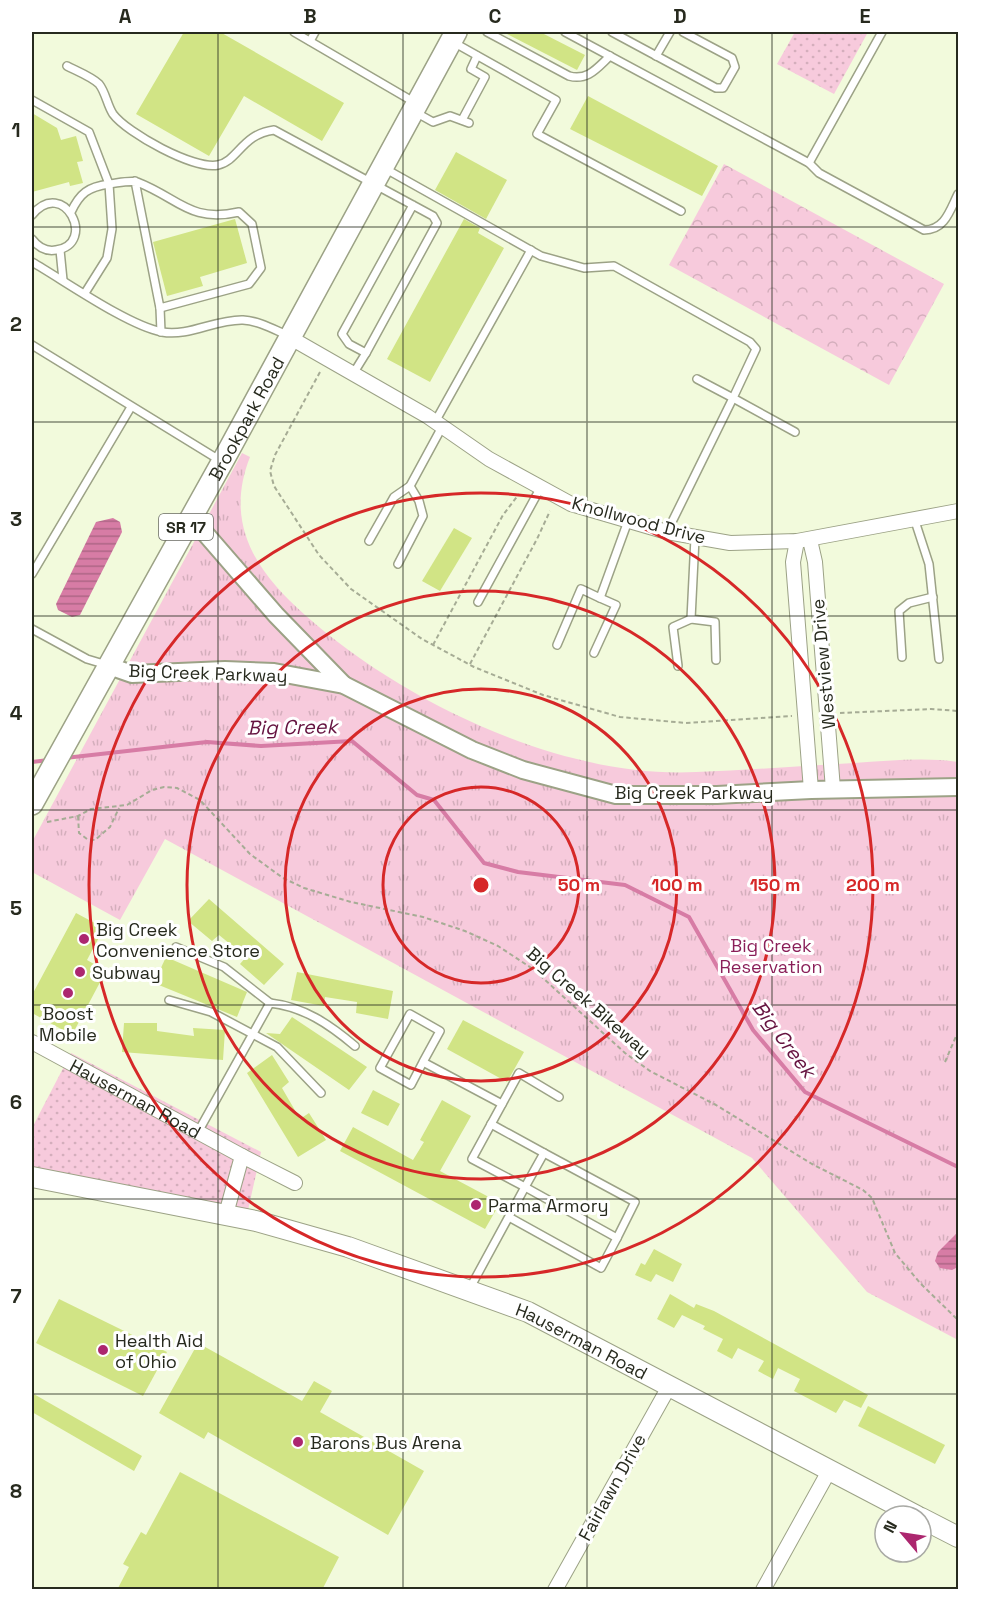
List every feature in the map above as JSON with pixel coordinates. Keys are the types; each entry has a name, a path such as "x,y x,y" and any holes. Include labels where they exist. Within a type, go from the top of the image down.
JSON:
{"main road":[{"name":"Brookpark Road","path":"32,804 453,36"},
{"name":"Hauserman Road","path":"32,1177 226,1214 348,1248 528,1312 669,1384 894,1504"},
{"name":"Hauserman Road","path":"933,1524 958,1537"}],"street":[{"name":"Knollwood Drive","path":"289,336 439,424 489,459 571,504 667,532 730,543 803,540 915,521 958,511"},
{"name":"Big Creek Parkway","path":"191,517 276,615 344,685"},
{"name":"Westview Drive","path":"803,540 815,562 833,789"},
{"name":"Westview Drive","path":"803,540 793,562 811,790"},
{"path":"798,624 820,622"},
{"name":"Big Creek Parkway","path":"109,666 132,674 225,670 274,672 344,685 472,750 523,770 616,795 717,795 833,789 958,787"},
{"path":"804,708 826,698"},
{"name":"Hauserman Road","path":"32,1042 295,1183"},
{"path":"226,1214 242,1156"},
{"name":"Fairlawn Drive","path":"555,1590 669,1384"},
{"path":"763,1590 829,1471"}],"lane":[{"path":"294,32 414,107 433,122 450,116 466,121 485,77 471,69 477,56"},
{"path":"310,41 315,32"},
{"path":"487,32 569,76 580,79 592,74 610,56"},
{"path":"565,32 809,163 819,173 924,230 935,230 942,224 958,194"},
{"path":"612,32 716,88 723,88 735,67 732,58 683,32"},
{"path":"656,56 670,32"},
{"path":"809,163 882,32"},
{"path":"453,36 477,56 556,100 537,134 681,212"},
{"path":"67,66 99,84 112,113 125,125 185,161 200,166 219,165 231,158 242,145 260,132 274,130 377,176 531,250 584,268 614,266 750,342 756,349 754,356 667,532"},
{"path":"32,100 90,132 109,184 112,229 107,258 85,293"},
{"path":"353,374 438,223 433,216 413,205 377,176"},
{"path":"135,181 160,308 161,332"},
{"path":"71,212 77,198 86,190 135,181 188,210 217,217 239,212 252,224 261,268 249,284 160,308"},
{"path":"32,215 36,209 51,203 65,207 74,219 75,233 72,240 60,250 44,250 32,239"},
{"path":"366,353 349,344 342,334 413,205"},
{"path":"60,250 63,280"},
{"path":"369,541 394,497 410,486 439,424 531,250"},
{"path":"32,262 135,322 161,332 176,332 244,320 262,324 289,336"},
{"path":"32,345 222,461"},
{"path":"697,379 795,432"},
{"path":"32,574 131,407"},
{"path":"398,564 423,516 419,501 410,486"},
{"path":"478,602 541,487"},
{"path":"600,598 628,521"},
{"path":"915,521 929,564 939,659"},
{"path":"691,620 695,538"},
{"path":"557,645 581,589 616,605 594,653"},
{"path":"902,657 898,610 909,603 933,597"},
{"path":"678,666 673,627 691,620 715,622 716,660"},
{"path":"32,629 87,659 109,666"},
{"path":"176,947 224,967 270,1003 294,1008 319,1018 355,1046"},
{"path":"169,1000 211,1012 283,1052 321,1093"},
{"path":"198,1132 270,1003"},
{"path":"410,1014 440,1031 423,1062 411,1085 380,1068 410,1014"},
{"path":"423,1062 502,1104"},
{"path":"559,1097 519,1073 472,1159 617,1238"},
{"path":"491,1124 635,1202 601,1268 509,1217"},
{"path":"469,1290 544,1153"}],"path":[{"path":"320,372 275,455 270,471 274,486 319,555 351,589 433,645 470,664 543,695 620,717 686,723 804,708"},
{"path":"433,645 503,515 519,494"},
{"path":"470,664 550,511"},
{"path":"827,713 931,709 958,711"},
{"name":"Big Creek Bikeway","path":"47,822 78,816 91,809 119,808 137,801 152,790 164,787 177,788 200,800 250,854 283,878 324,894 423,917 465,931 519,958 558,990 625,1053 650,1071 716,1105 812,1164 863,1190 872,1198 895,1253 921,1284 958,1320"},
{"path":"78,816 79,833 87,839 95,840 104,836 111,827 119,808"},
{"path":"945,1062 958,1034"}],"green space":[{"path":"795,32 868,32 834,94 777,64"},
{"path":"724,164 944,284 889,385 669,265"},
{"name":"Big Creek Reservation","path":"242,453 250,457 243,481 241,503 243,524 249,544 259,563 287,598 344,647 389,677 436,705 487,729 539,748 592,763 645,771 696,772 906,760 958,762 958,1340 867,1292 752,1158 165,839 120,920 32,872 32,842"},
{"path":"71,1053 261,1152 248,1210 32,1171 32,1128"}],"shaded area":[{"path":"113,518 120,522 122,532 80,615 72,617 58,610 56,604 96,522"},
{"path":"958,1232 958,1267 952,1270 940,1268 935,1261 938,1252"}],"building":[{"path":"184,32 220,32 344,103 322,141 244,96 209,156 136,114"},
{"path":"503,32 540,32 585,55 577,70"},
{"path":"588,96 718,166 702,196 570,129"},
{"path":"32,113 57,128 61,140 76,136 83,161 77,162 83,183 70,186 69,182 32,192"},
{"path":"456,152 507,180 486,219 435,190"},
{"path":"235,219 247,263 200,277 203,286 167,296 153,242"},
{"path":"464,219 480,228 478,233 504,248 430,382 387,359"},
{"path":"454,528 472,538 440,591 422,581"},
{"path":"209,899 284,964 264,985 240,964 246,957 219,935 212,941 188,921"},
{"path":"76,913 104,928 87,960 106,971 72,1035 32,1013 32,995"},
{"path":"166,957 247,992 237,1017 154,983"},
{"path":"297,972 393,991 388,1019 356,1013 357,1002 325,997 324,1006 291,1000"},
{"path":"292,1017 367,1067 349,1090 266,1033 280,1034"},
{"path":"463,1020 524,1052 507,1082 447,1049"},
{"path":"124,1023 157,1023 157,1031 194,1036 193,1028 225,1030 223,1060 122,1052"},
{"path":"272,1055 289,1082 282,1088 300,1119 309,1113 326,1140 298,1157 247,1073"},
{"path":"373,1090 400,1104 388,1126 361,1113"},
{"path":"442,1100 471,1116 440,1171 500,1203 485,1229 340,1151 353,1127 413,1160 424,1142 420,1140"},
{"path":"654,1249 682,1264 673,1282 656,1274 651,1282 635,1275 641,1263 645,1265"},
{"path":"670,1294 694,1308 696,1304 714,1311 868,1395 861,1408 844,1400 836,1413 794,1391 800,1379 778,1368 773,1379 758,1371 764,1361 738,1348 732,1359 717,1351 723,1339 703,1329 705,1326 682,1315 674,1328 657,1319"},
{"path":"59,1299 167,1352 143,1396 36,1343"},
{"path":"198,1343 302,1401 314,1381 332,1391 320,1412 424,1471 388,1535 208,1432 204,1439 159,1413"},
{"path":"32,1393 142,1456 134,1471 32,1412"},
{"path":"868,1406 945,1445 935,1464 858,1426"},
{"path":"180,1472 339,1557 322,1590 117,1590 129,1567 123,1564 141,1532 146,1535"}],"waterway":[{"name":"Big Creek","path":"65,758 207,742 261,746 352,741 417,795 434,800 484,863 518,872 625,885 689,917 753,1030 805,1092 958,1167"},
{"name":"Big Creek","path":"32,762 49,760"}],"place":[{"name":"Big Creek Convenience Store","path":"84,939"},
{"name":"Subway","path":"80,972"},
{"name":"Boost Mobile","path":"68,993"},
{"name":"Parma Armory","path":"476,1205"},
{"name":"Health Aid of Ohio","path":"103,1350"},
{"name":"Barons Bus Arena","path":"298,1442"}]}
